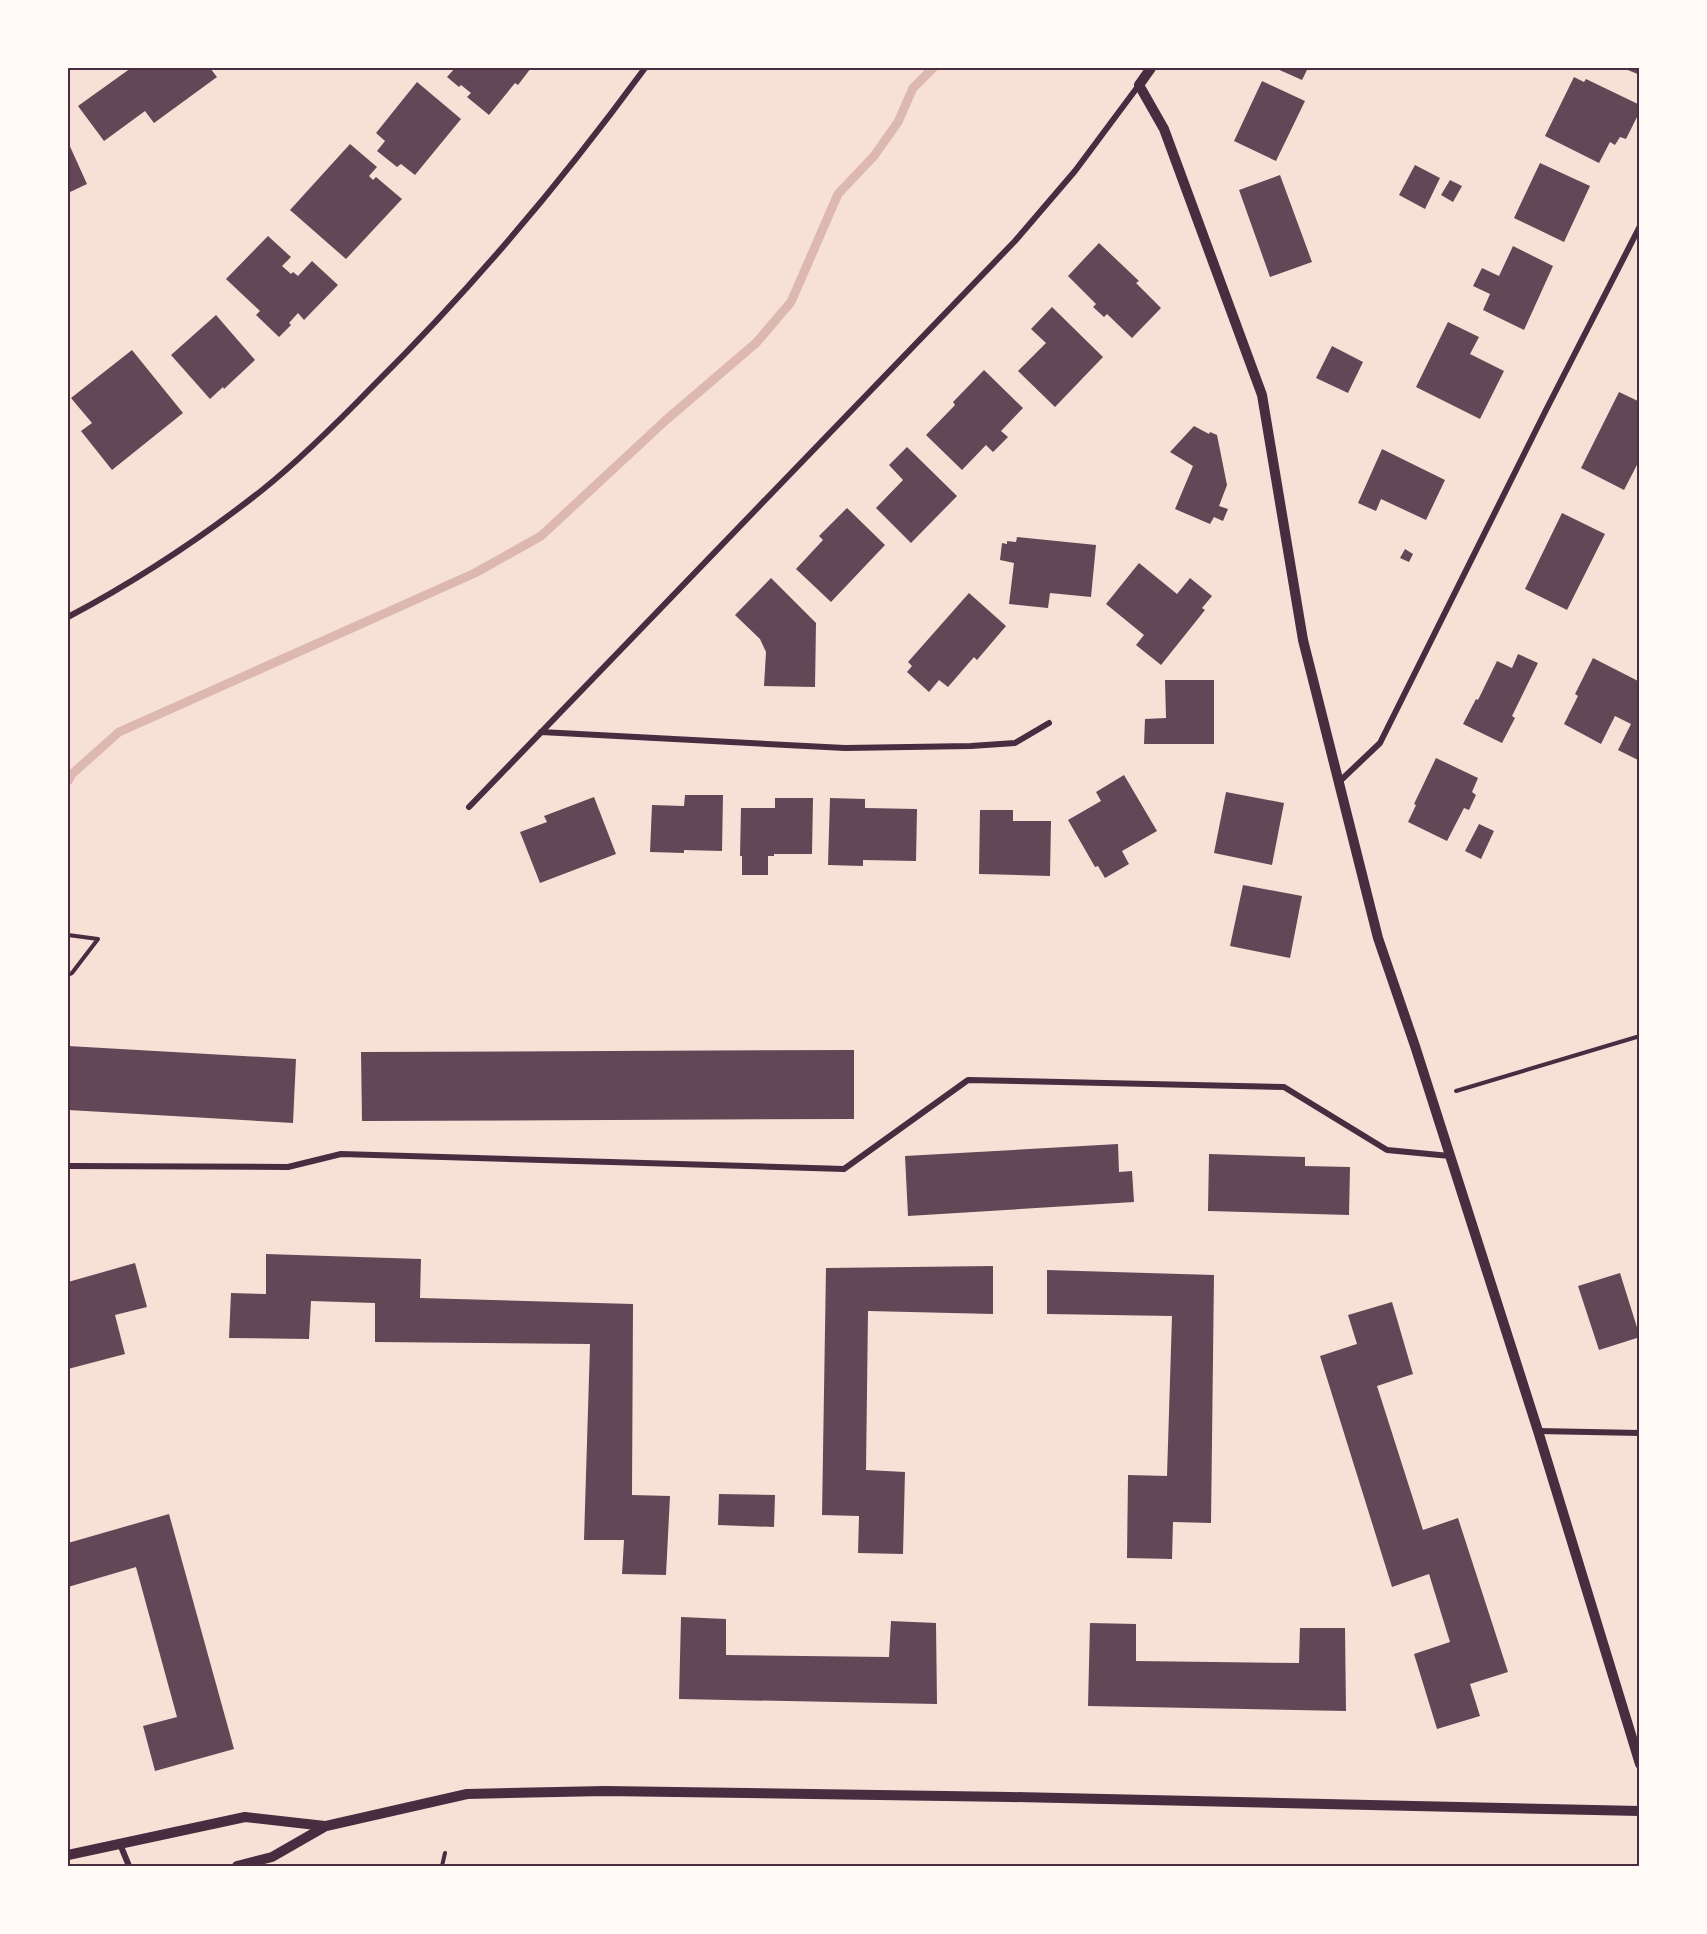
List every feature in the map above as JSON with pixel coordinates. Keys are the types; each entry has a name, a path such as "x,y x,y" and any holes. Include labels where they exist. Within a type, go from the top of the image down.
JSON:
{"street":[{"path":"68,617 155,567 220,522 282,474 336,423 434,324 491,261 562,176 645,68"},
{"path":"469,807 1008,249 1075,171 1151,68"},
{"path":"1139,85 1164,129 1262,395 1303,640 1378,938 1415,1046 1538,1431 1640,1764"},
{"path":"1338,782 1380,743 1640,226"},
{"path":"541,732 845,747 971,746 1015,742 1049,723"},
{"path":"68,1166 288,1167 341,1154 844,1169 968,1080 1284,1087 1388,1150 1450,1156"},
{"path":"1538,1431 1640,1433"},
{"path":"237,1866 272,1857 326,1826 467,1794 605,1791 1011,1797 1640,1811"},
{"path":"68,1855 245,1817 326,1826"},
{"path":"120,1844 129,1866"}],"path":[{"path":"68,935 98,939 68,975"},
{"path":"1456,1091 1640,1036"},
{"path":"442,1866 445,1853"}],"building":[{"path":"131,68 210,68 217,77 154,123 145,111 104,141 78,106"},
{"path":"455,68 531,68 518,85 515,83 489,115 467,97 471,93 447,77"},
{"path":"1275,68 1308,68 1302,80"},
{"path":"1623,68 1640,68 1640,75"},
{"path":"1574,77 1584,82 1586,79 1640,105 1640,111 1626,139 1620,137 1615,145 1610,142 1599,163 1545,136"},
{"path":"1262,81 1305,101 1276,161 1234,141"},
{"path":"417,82 461,119 415,175 401,164 397,167 377,151 385,141 376,133"},
{"path":"68,142 87,184 68,193"},
{"path":"350,144 377,167 369,176 373,180 376,177 402,199 346,259 290,210"},
{"path":"1540,163 1590,186 1564,242 1514,218"},
{"path":"1415,165 1440,178 1425,209 1399,195"},
{"path":"1280,175 1312,262 1270,277 1239,190"},
{"path":"1450,180 1462,186 1453,202 1441,195"},
{"path":"268,236 291,257 282,266 291,274 293,272 298,276 312,261 338,285 304,320 298,313 289,323 291,325 279,337 256,315 260,311 226,279"},
{"path":"1099,243 1139,281 1136,283 1161,308 1132,338 1107,314 1104,317 1093,307 1096,304 1068,276"},
{"path":"1513,246 1553,266 1524,330 1483,310 1490,294 1473,286 1482,268 1499,276"},
{"path":"1052,307 1103,357 1055,407 1018,371 1046,343 1031,329"},
{"path":"216,315 255,360 210,399 171,355"},
{"path":"1448,322 1479,337 1470,354 1504,371 1480,419 1416,387"},
{"path":"1332,346 1363,362 1348,393 1316,378"},
{"path":"132,350 183,413 112,470 81,431 92,423 71,398"},
{"path":"984,370 1023,408 1001,431 1008,437 993,452 986,445 962,470 926,435 955,405 953,402"},
{"path":"1619,392 1640,402 1640,459 1624,490 1581,468"},
{"path":"1194,426 1209,434 1210,432 1217,435 1227,485 1219,506 1228,509 1223,521 1214,517 1210,524 1175,509 1193,466 1170,452"},
{"path":"907,447 957,496 911,543 876,508 903,480 889,465"},
{"path":"1382,449 1445,480 1426,520 1381,499 1376,511 1358,503"},
{"path":"847,508 885,545 831,602 796,569 823,540 819,536"},
{"path":"1562,513 1605,534 1567,610 1525,589"},
{"path":"1017,537 1096,545 1091,597 1050,593 1048,608 1009,604 1014,563 1000,560 1002,543 1016,542"},
{"path":"1405,549 1413,554 1409,562 1400,558"},
{"path":"1139,563 1177,594 1190,578 1212,596 1202,608 1205,610 1161,665 1136,645 1144,635 1106,604"},
{"path":"771,578 816,623 815,687 764,686 766,652 760,639 735,615"},
{"path":"969,593 1006,626 977,660 974,657 948,687 939,680 929,692 907,672 912,666 908,662"},
{"path":"1518,654 1538,663 1512,716 1515,718 1502,743 1463,724 1476,699 1478,700 1497,661 1512,668"},
{"path":"1593,658 1640,682 1640,761 1618,750 1631,724 1615,716 1601,744 1564,724 1578,696 1575,694"},
{"path":"1165,680 1214,680 1214,744 1144,744 1145,719 1166,718"},
{"path":"1436,758 1478,778 1472,792 1476,795 1469,810 1464,808 1447,841 1408,822"},
{"path":"1124,775 1157,831 1122,851 1129,864 1105,878 1098,866 1095,867 1068,820 1101,801 1096,792"},
{"path":"1226,792 1284,803 1272,865 1214,853"},
{"path":"685,795 723,795 722,851 650,852 652,805 684,806"},
{"path":"594,797 616,854 540,883 520,832 547,822 544,816"},
{"path":"775,798 813,798 812,854 774,854 774,856 768,856 768,875 742,875 741,808 775,808"},
{"path":"830,798 865,799 865,808 917,809 916,861 863,860 863,866 828,865"},
{"path":"980,810 1013,810 1013,821 1051,821 1050,876 979,874"},
{"path":"1479,824 1494,831 1481,859 1465,851"},
{"path":"1243,885 1302,896 1290,958 1230,946"},
{"path":"68,1046 296,1059 293,1123 68,1110"},
{"path":"854,1050 854,1119 362,1121 361,1052"},
{"path":"1118,1144 1119,1172 1132,1171 1134,1202 908,1216 905,1156"},
{"path":"1209,1154 1305,1157 1305,1166 1350,1167 1349,1215 1208,1211"},
{"path":"266,1254 421,1259 420,1298 633,1304 632,1495 670,1496 666,1575 622,1574 624,1540 584,1540 590,1344 375,1342 375,1303 311,1301 309,1339 229,1338 231,1293 266,1294"},
{"path":"135,1263 147,1307 115,1315 125,1354 68,1369 68,1282"},
{"path":"993,1266 993,1314 868,1311 866,1470 905,1472 903,1554 858,1553 859,1516 822,1515 826,1268"},
{"path":"1047,1270 1214,1275 1211,1523 1173,1522 1172,1559 1127,1558 1128,1475 1167,1476 1172,1316 1047,1314"},
{"path":"1620,1273 1640,1337 1599,1350 1578,1286"},
{"path":"1392,1302 1413,1374 1377,1386 1423,1530 1458,1518 1508,1672 1470,1684 1480,1716 1437,1729 1414,1654 1450,1642 1429,1574 1392,1587 1320,1356 1357,1344 1348,1315"},
{"path":"719,1494 775,1495 774,1527 718,1525"},
{"path":"169,1514 234,1749 155,1771 143,1726 177,1717 136,1567 68,1587 68,1543"},
{"path":"681,1617 726,1619 726,1655 889,1657 891,1621 936,1623 937,1704 679,1699"},
{"path":"1090,1623 1136,1624 1136,1661 1299,1663 1300,1628 1345,1628 1346,1711 1088,1706"}],"waterway":[{"path":"68,781 72,774 119,732 475,573 541,536 666,420 756,343 791,302 838,194 874,156 898,122 913,88 933,68"}]}
